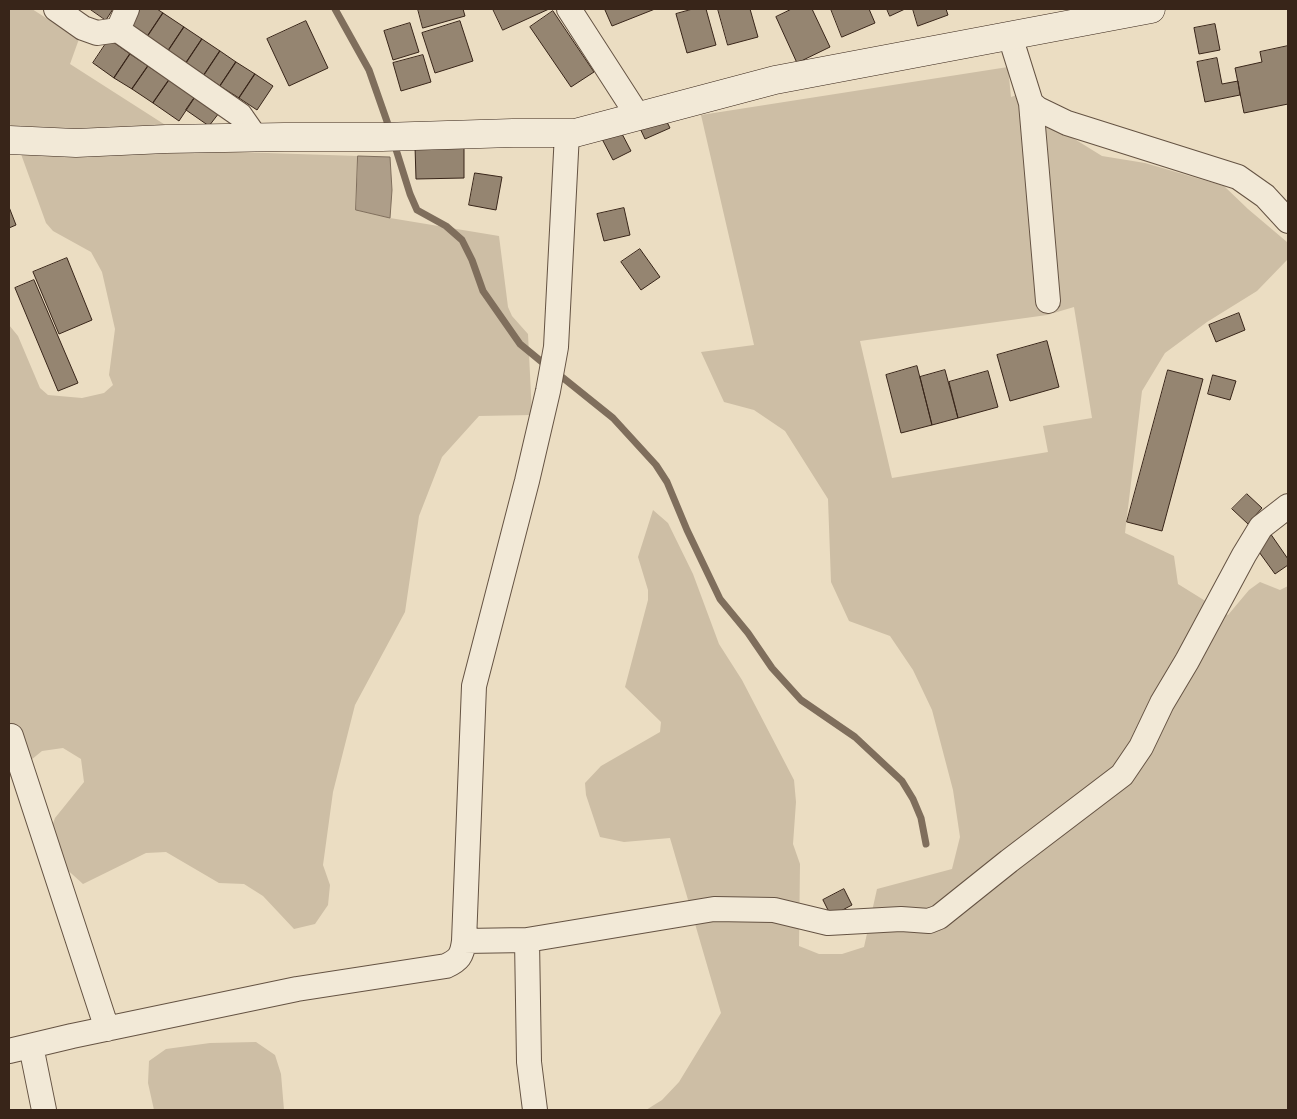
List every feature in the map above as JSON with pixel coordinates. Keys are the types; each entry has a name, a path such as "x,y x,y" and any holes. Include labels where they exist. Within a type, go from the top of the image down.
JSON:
{"street":[{"path":"56,9 83,28 97,33 118,30 240,114 256,138"},
{"path":"118,30 127,9"},
{"path":"569,9 638,116"},
{"path":"9,140 76,143 166,139 410,137 575,133 776,80 1151,9"},
{"path":"1010,36 1032,103 1048,301"},
{"path":"1032,103 1038,109 1067,124 1238,177 1265,196 1288,221"},
{"path":"44,1110 20,1049 297,989 446,966 456,961 463,951 474,686 527,481 556,347 567,133"},
{"path":"464,942 527,940 714,909 774,910 828,922 901,919 929,921 940,917 1009,861 1122,775 1141,747 1162,703 1261,527 1288,506"},
{"path":"11,736 107,1029"},
{"path":"527,940 530,1062 535,1110"}],"shaded area":[{"path":"9,9 32,9 79,39 70,64 206,151 358,156 356,210 390,218 499,236 508,307 512,316 528,334 532,415 479,416 442,457 419,516 405,612 355,705 333,792 323,865 330,885 328,905 315,924 294,929 263,896 244,884 219,883 166,852 146,853 83,884 52,856 48,837 55,818 84,782 81,759 63,748 42,751 9,778 9,325 18,336 40,388 48,395 82,398 104,393 113,385 109,375 115,329 102,272 91,252 53,231 46,223 9,121"},
{"path":"1008,67 1011,97 1023,93 1055,127 1102,156 1145,163 1224,186 1287,242 1288,259 1257,291 1207,322 1165,353 1142,391 1125,533 1174,556 1178,584 1228,615 1249,590 1260,582 1280,590 1288,586 1288,1110 646,1110 662,1100 679,1082 721,1013 670,838 624,842 600,837 586,795 585,783 601,766 660,732 661,722 625,687 648,600 648,590 638,557 653,510 668,523 693,574 719,644 742,680 794,780 796,802 793,844 800,864 799,946 819,954 842,954 864,947 877,889 952,869 960,837 953,790 932,710 913,670 890,636 849,621 831,582 828,499 785,431 754,410 724,402 701,352 754,345 701,115","holes":["1074,307 1092,418 1043,426 1048,452 892,478 860,341 1047,315"]},
{"path":"358,156 390,157 392,190 390,218 356,210"},
{"path":"256,1042 275,1055 281,1074 284,1110 154,1110 148,1083 149,1061 166,1049 210,1043"}],"building":[{"path":"90,9 113,9 106,20"},
{"path":"141,9 157,9 163,13 147,37 130,25"},
{"path":"418,9 463,9 465,16 423,28"},
{"path":"493,9 549,9 503,30"},
{"path":"655,9 612,26 605,10"},
{"path":"693,9 706,9 716,45 687,53 676,14"},
{"path":"718,9 750,9 758,37 728,45"},
{"path":"792,9 812,9 830,47 797,63 776,17"},
{"path":"831,9 869,9 875,23 842,37"},
{"path":"887,9 905,9 890,16"},
{"path":"913,9 946,9 948,15 918,26"},
{"path":"553,11 594,72 571,87 530,27"},
{"path":"163,13 184,27 168,51 147,37"},
{"path":"306,21 328,68 289,86 267,39"},
{"path":"460,21 473,61 435,73 422,33"},
{"path":"410,23 419,52 393,60 384,31"},
{"path":"1215,24 1220,50 1199,54 1194,28"},
{"path":"184,27 202,39 186,63 168,51"},
{"path":"109,39 130,54 114,78 93,63"},
{"path":"202,39 220,51 204,75 186,63"},
{"path":"1288,46 1288,104 1244,113 1235,68 1262,62 1260,52"},
{"path":"220,51 236,62 220,86 204,75"},
{"path":"130,54 148,66 132,89 114,78"},
{"path":"423,55 431,82 401,91 393,63"},
{"path":"1217,58 1222,84 1238,81 1240,95 1205,102 1197,62"},
{"path":"236,62 255,74 239,98 220,86"},
{"path":"148,66 169,80 153,103 132,89"},
{"path":"255,74 273,86 257,110 239,98"},
{"path":"169,80 195,97 179,121 153,103"},
{"path":"195,97 219,113 209,126 186,110"},
{"path":"662,112 670,128 645,139 638,124"},
{"path":"620,130 631,151 613,160 602,139"},
{"path":"464,145 464,178 416,179 415,146"},
{"path":"475,173 502,177 496,210 469,205"},
{"path":"9,207 16,225 9,228"},
{"path":"624,208 630,235 604,241 597,214"},
{"path":"640,249 660,277 641,290 621,262"},
{"path":"67,258 92,320 59,334 33,272"},
{"path":"34,280 78,383 58,391 15,288"},
{"path":"1239,313 1245,330 1216,342 1209,325"},
{"path":"1047,341 1059,387 1010,401 997,355"},
{"path":"917,366 932,425 901,433 886,375"},
{"path":"945,370 958,418 932,425 920,377"},
{"path":"1168,370 1203,379 1162,531 1127,522"},
{"path":"988,371 998,407 958,418 949,382"},
{"path":"1213,375 1236,381 1230,400 1208,394"},
{"path":"1247,494 1262,508 1248,524 1232,509"},
{"path":"1270,533 1288,559 1288,565 1275,574 1254,545"},
{"path":"844,889 852,905 831,916 823,900"}],"waterway":[{"path":"335,9 369,70 390,130"},
{"path":"394,143 417,210 446,226 462,240 472,260 483,291 520,344 548,367"},
{"path":"557,373 613,418 656,465 667,482 687,530 720,599 748,633 772,668 801,700 855,737 902,781 913,799 921,818 926,844"}]}
